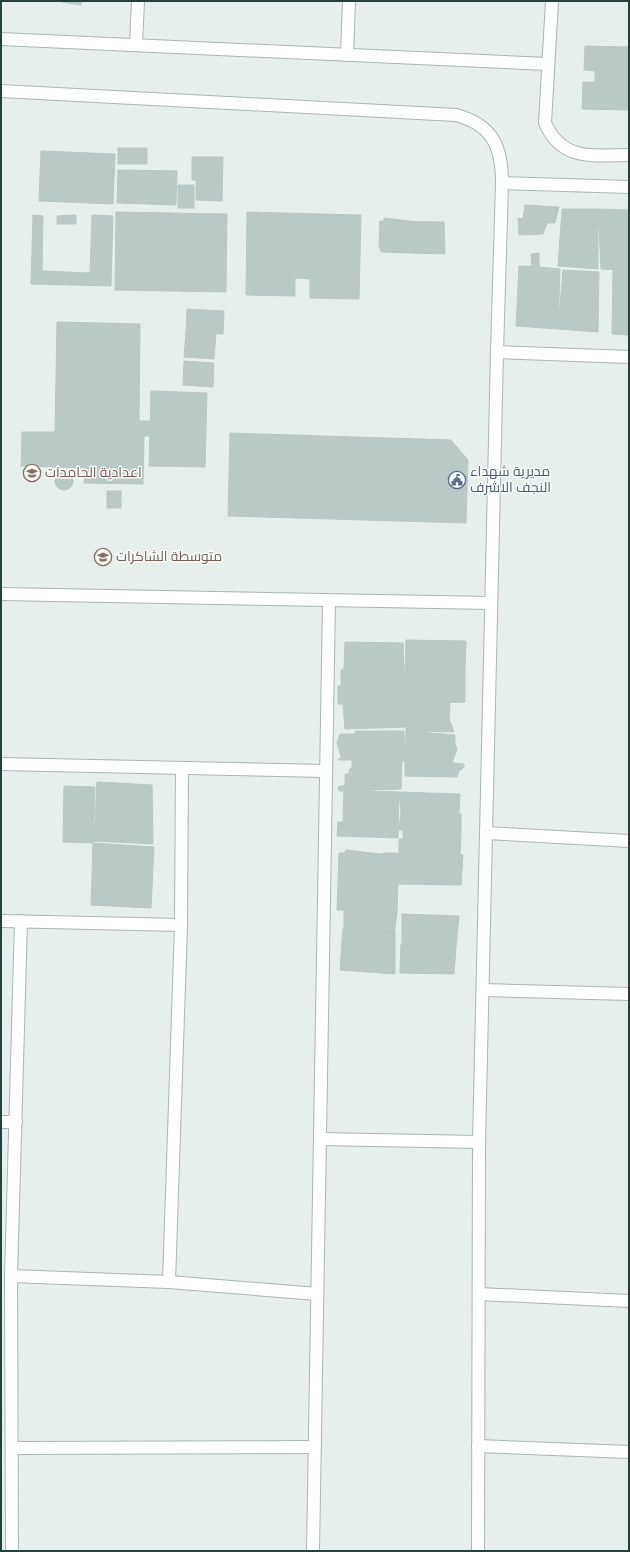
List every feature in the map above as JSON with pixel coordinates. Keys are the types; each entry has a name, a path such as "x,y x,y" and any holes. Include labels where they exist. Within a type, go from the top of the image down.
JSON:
{"street":[{"path":"136,45 138,1"},
{"path":"347,54 349,1"},
{"path":"552,1 545,123 554,139 565,148 578,154 629,155"},
{"path":"1,39 548,64"},
{"path":"1,91 456,115 477,123 493,139 499,149 502,161 502,182 479,1142 478,1551"},
{"path":"502,182 629,187"},
{"path":"497,352 629,357"},
{"path":"1,594 491,603"},
{"path":"313,1551 329,601"},
{"path":"1,764 326,771"},
{"path":"169,1282 181,925 182,768"},
{"path":"486,833 629,841"},
{"path":"1,921 181,925"},
{"path":"12,1551 11,1276 21,921"},
{"path":"483,990 629,994"},
{"path":"1,1122 16,1122"},
{"path":"320,1138 479,1142"},
{"path":"11,1276 169,1282 317,1294"},
{"path":"479,1294 629,1301"},
{"path":"478,1446 629,1452"},
{"path":"12,1448 315,1447"}],"building":[{"path":"81,1 81,5 62,2"},
{"path":"585,46 629,47 629,110 582,109 583,82 595,82 595,71 584,70"},
{"path":"118,148 147,148 147,164 118,164"},
{"path":"41,151 115,154 113,204 39,201"},
{"path":"192,157 223,157 222,201 196,200 196,180 192,180"},
{"path":"118,170 177,171 176,205 117,203"},
{"path":"178,185 194,185 194,208 178,208"},
{"path":"525,205 559,207 555,223 547,223 543,234 519,235 518,218 523,219"},
{"path":"562,209 598,209 598,269 558,266"},
{"path":"598,209 629,210 629,270 601,269"},
{"path":"116,212 227,214 226,292 115,290"},
{"path":"247,212 361,215 359,299 310,298 310,279 295,278 295,296 246,295"},
{"path":"33,215 43,216 42,271 90,273 92,215 113,216 111,286 31,284"},
{"path":"76,215 76,224 57,224 57,216"},
{"path":"384,218 443,225 442,251 383,251"},
{"path":"380,221 444,222 445,254 381,252 379,245"},
{"path":"539,253 539,267 560,269 558,329 516,326 519,266 532,266 531,254"},
{"path":"563,270 599,272 598,332 558,329"},
{"path":"613,270 629,270 628,335 612,334"},
{"path":"187,309 224,311 223,334 186,332"},
{"path":"57,322 140,324 139,421 151,421 150,436 144,436 143,484 84,483 85,468 21,466 22,432 55,432"},
{"path":"186,332 216,334 214,359 184,357"},
{"path":"184,361 214,363 213,387 183,385"},
{"path":"151,391 207,393 205,467 149,466"},
{"path":"230,433 451,440 468,460 466,523 228,516"},
{"path":"64,472 70,475 73,481 70,487 64,490 58,487 55,481 58,475"},
{"path":"107,491 121,491 121,508 107,508"},
{"path":"406,640 466,641 465,671 405,670"},
{"path":"345,642 403,643 404,669 344,669"},
{"path":"404,669 404,704 338,704 338,686 341,686 341,670"},
{"path":"405,670 465,671 465,702 404,704"},
{"path":"450,703 449,719 454,732 406,731 404,704"},
{"path":"343,704 404,704 405,727 345,729"},
{"path":"355,731 404,731 405,762 402,760 338,760 341,757 337,743 340,734 355,734"},
{"path":"406,731 455,735 455,744 457,749 452,763 433,761 430,756 419,755 419,762 405,762"},
{"path":"419,755 430,756 433,761 464,764 464,767 459,771 457,777 405,776 405,762 419,762"},
{"path":"352,760 402,760 401,789 339,791 338,787 345,785 345,774 349,774 349,770 352,767"},
{"path":"97,782 152,785 153,844 94,841"},
{"path":"64,786 95,787 93,843 63,842"},
{"path":"344,790 399,792 398,838 337,836 338,822 343,822"},
{"path":"399,792 460,794 459,813 401,811"},
{"path":"401,811 461,814 461,834 399,830"},
{"path":"403,831 461,834 460,854 399,851 399,839 403,839"},
{"path":"93,843 154,847 151,908 91,905"},
{"path":"346,850 380,854 399,853 397,912 337,910 339,853 344,853"},
{"path":"399,851 463,855 461,885 398,884"},
{"path":"344,910 397,912 395,928 344,928"},
{"path":"402,914 459,916 456,947 402,944"},
{"path":"343,928 395,929 395,974 340,970"},
{"path":"401,944 456,947 454,974 400,973"}],"place":[{"name":"اعدادية الحامدات","path":"32,473"},
{"name":"مديرية شهداء النجف الاشرف","path":"457,480"},
{"name":"متوسطة الشاكرات","path":"103,557"}]}
